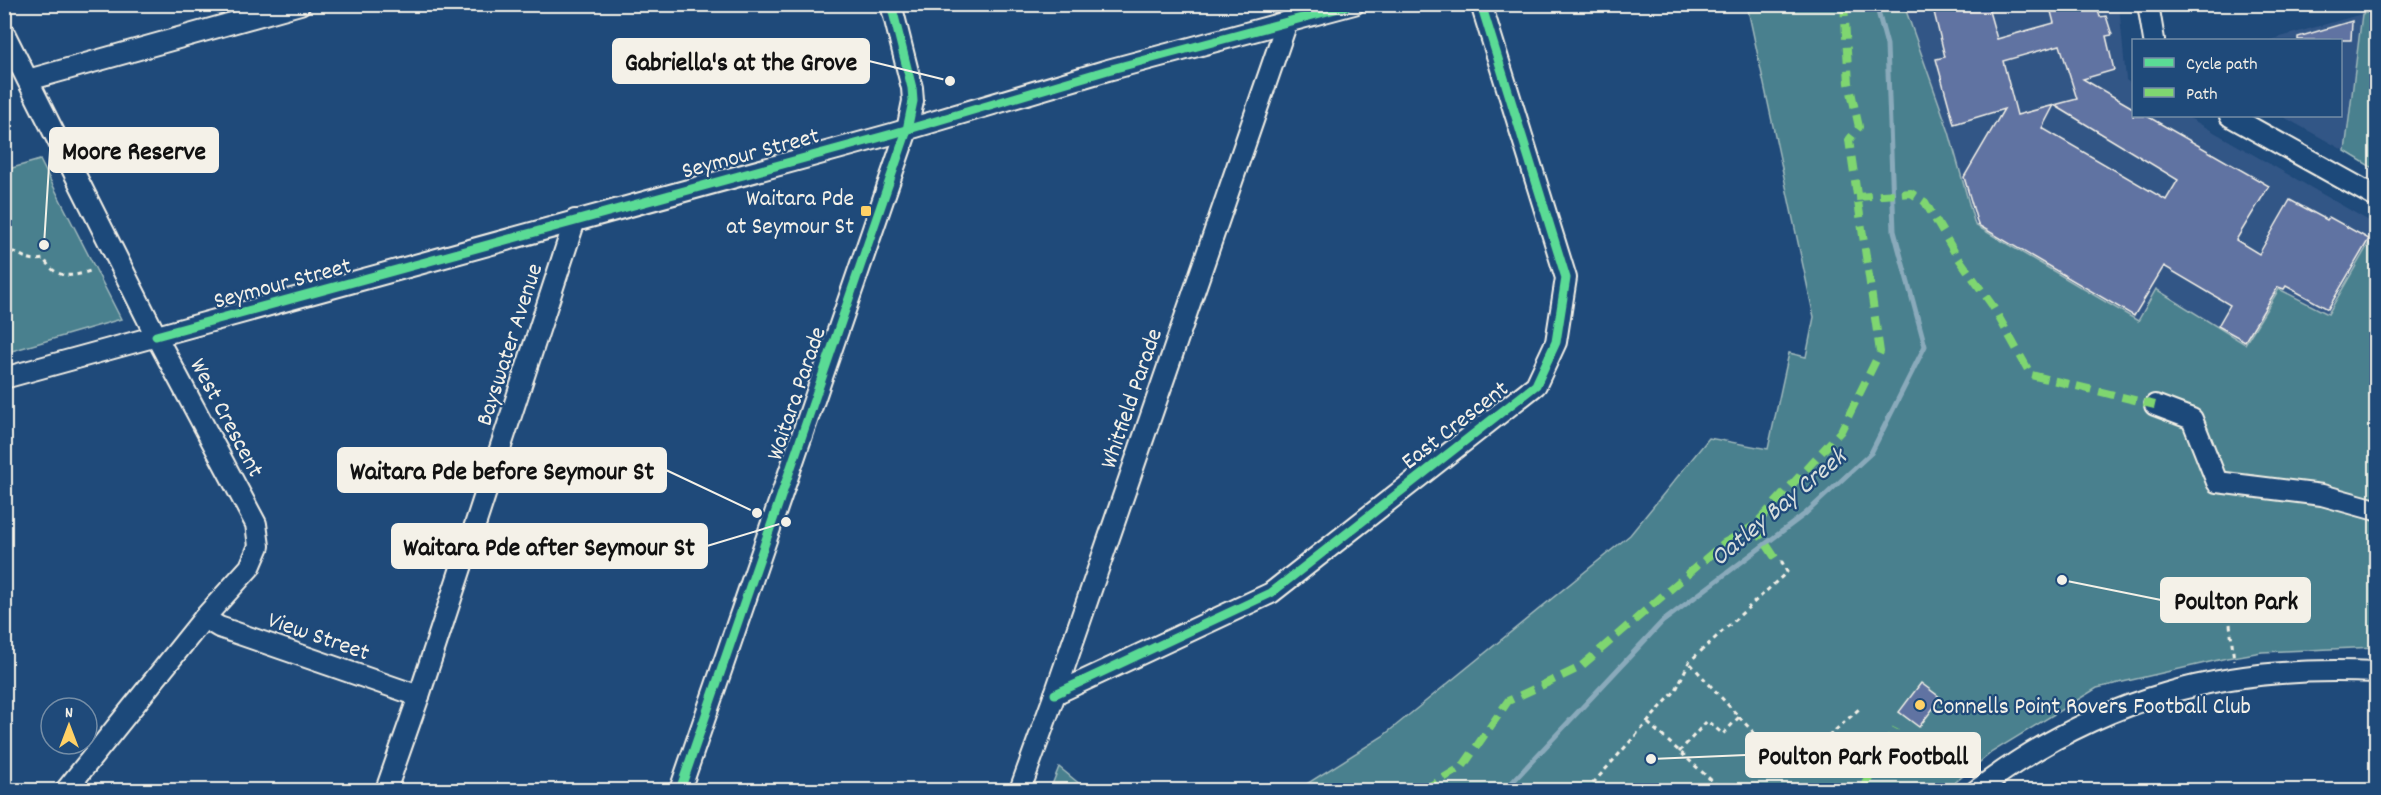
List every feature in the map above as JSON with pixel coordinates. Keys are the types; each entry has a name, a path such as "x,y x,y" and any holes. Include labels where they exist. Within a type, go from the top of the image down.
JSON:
{"street":[{"path":"28,80 300,4"},
{"name":"Waitara Parade","path":"680,790 907,129 913,100 912,88 891,4"},
{"name":"Seymour Street","path":"4,378 907,129 1108,70 1354,4"},
{"name":"East Crescent","path":"1055,694 1272,594 1536,385 1556,342 1566,278 1481,4"},
{"path":"2148,4 2154,39"},
{"name":"Whitfield Parade","path":"1020,790 1287,22"},
{"name":"West Crescent","path":"4,33 156,336 258,532 258,552 250,567 204,618 66,790"},
{"path":"2232,117 2376,197"},
{"name":"Bayswater Avenue","path":"386,790 575,220"},
{"path":"2155,405 2192,419 2217,482 2322,495 2376,510"},
{"name":"View Street","path":"204,618 219,627 419,696"},
{"path":"1977,790 2054,739 2088,722 2172,690 2235,677 2306,672 2376,672"}],"path":[{"path":"4,249 12,250 29,260 44,258 54,272 60,275 70,277 90,271"},
{"path":"1587,790 1676,690 1689,662 1788,572 1782,562 1778,562"},
{"path":"2230,624 2235,677"},
{"path":"1689,662 1790,771 1859,709"},
{"path":"1679,752 1707,721 1723,734 1739,717"},
{"path":"1647,723 1722,790"}],"shaded area":[{"path":"1904,5 2119,5 2126,80 2132,84 2132,117 2188,117 2376,225 2376,231 2328,314 2245,345 2156,289 2138,322 1975,225 1949,131"},
{"path":"2362,14 2345,151 2284,117 2342,117 2342,39 2274,39"}],"green space":[{"path":"1747,5 1904,5 1949,132 1975,225 2138,321 2156,289 2245,344 2279,289 2328,314 2376,231 2376,647 2262,652 2097,688 1992,752 1946,790 1297,790 1383,736 1630,535 1709,438 1768,449 1789,353 1806,357 1814,317"},
{"path":"2376,10 2376,170 2345,151 2362,14"},
{"path":"40,160 121,319 5,353 5,170"},
{"path":"1059,767 1087,790 1050,790"}],"building":[{"path":"1958,4 1987,4 1997,39 2054,23 2049,4 2096,4 2100,17 2106,16 2112,35 2106,36 2114,70 2083,79 2132,107 2132,117 2149,117 2269,186 2236,240 2259,254 2290,200 2327,220 2329,217 2369,239 2328,309 2286,286 2284,289 2278,287 2245,341 2218,326 2230,305 2164,266 2134,316 1978,225 1964,177 2004,109 1954,124 1936,59 1945,57 1934,12","holes":["2060,45 2077,99 2017,115 2003,61","2054,105 2178,180 2166,200 2042,128"]},
{"path":"2352,21 2351,40 2298,39 2298,37"},
{"name":"Connells Point Rovers Football Club","path":"1921,683 1941,698 1919,727 1899,712"}],"waterway":[{"name":"Oatley Bay Creek","path":"1505,790 1662,622 1805,514 1871,453 1925,346 1894,231 1887,45 1876,4"}],"marked path":[{"path":"1424,790 1463,766 1508,701 1579,668 1724,543 1754,526 1841,431 1880,352 1849,140 1859,127 1849,83 1844,4"},
{"path":"1856,197 1911,193 1925,202 1955,253 1992,305 2031,375 2155,405"},
{"path":"1754,526 1778,562"},
{"path":"1863,790 1895,728"}],"cycle path":[{"path":"680,790 907,130 913,101 912,88 891,4"},
{"path":"156,336 892,134 1108,70 1354,4"},
{"path":"1055,694 1271,593 1536,385 1556,342 1566,278 1481,4"}],"place":[{"name":"Gabriella's at the Grove","path":"950,81"},
{"name":"Waitara Pde at Seymour St","path":"866,211"},
{"name":"Moore Reserve","path":"44,245"},
{"name":"Waitara Pde before Seymour St","path":"757,513"},
{"name":"Waitara Pde after Seymour St","path":"786,522"},
{"name":"Poulton Park","path":"2062,580"},
{"name":"Connells Point Rovers Football Club","path":"1920,705"},
{"name":"Poulton Park Football","path":"1651,759"}]}
